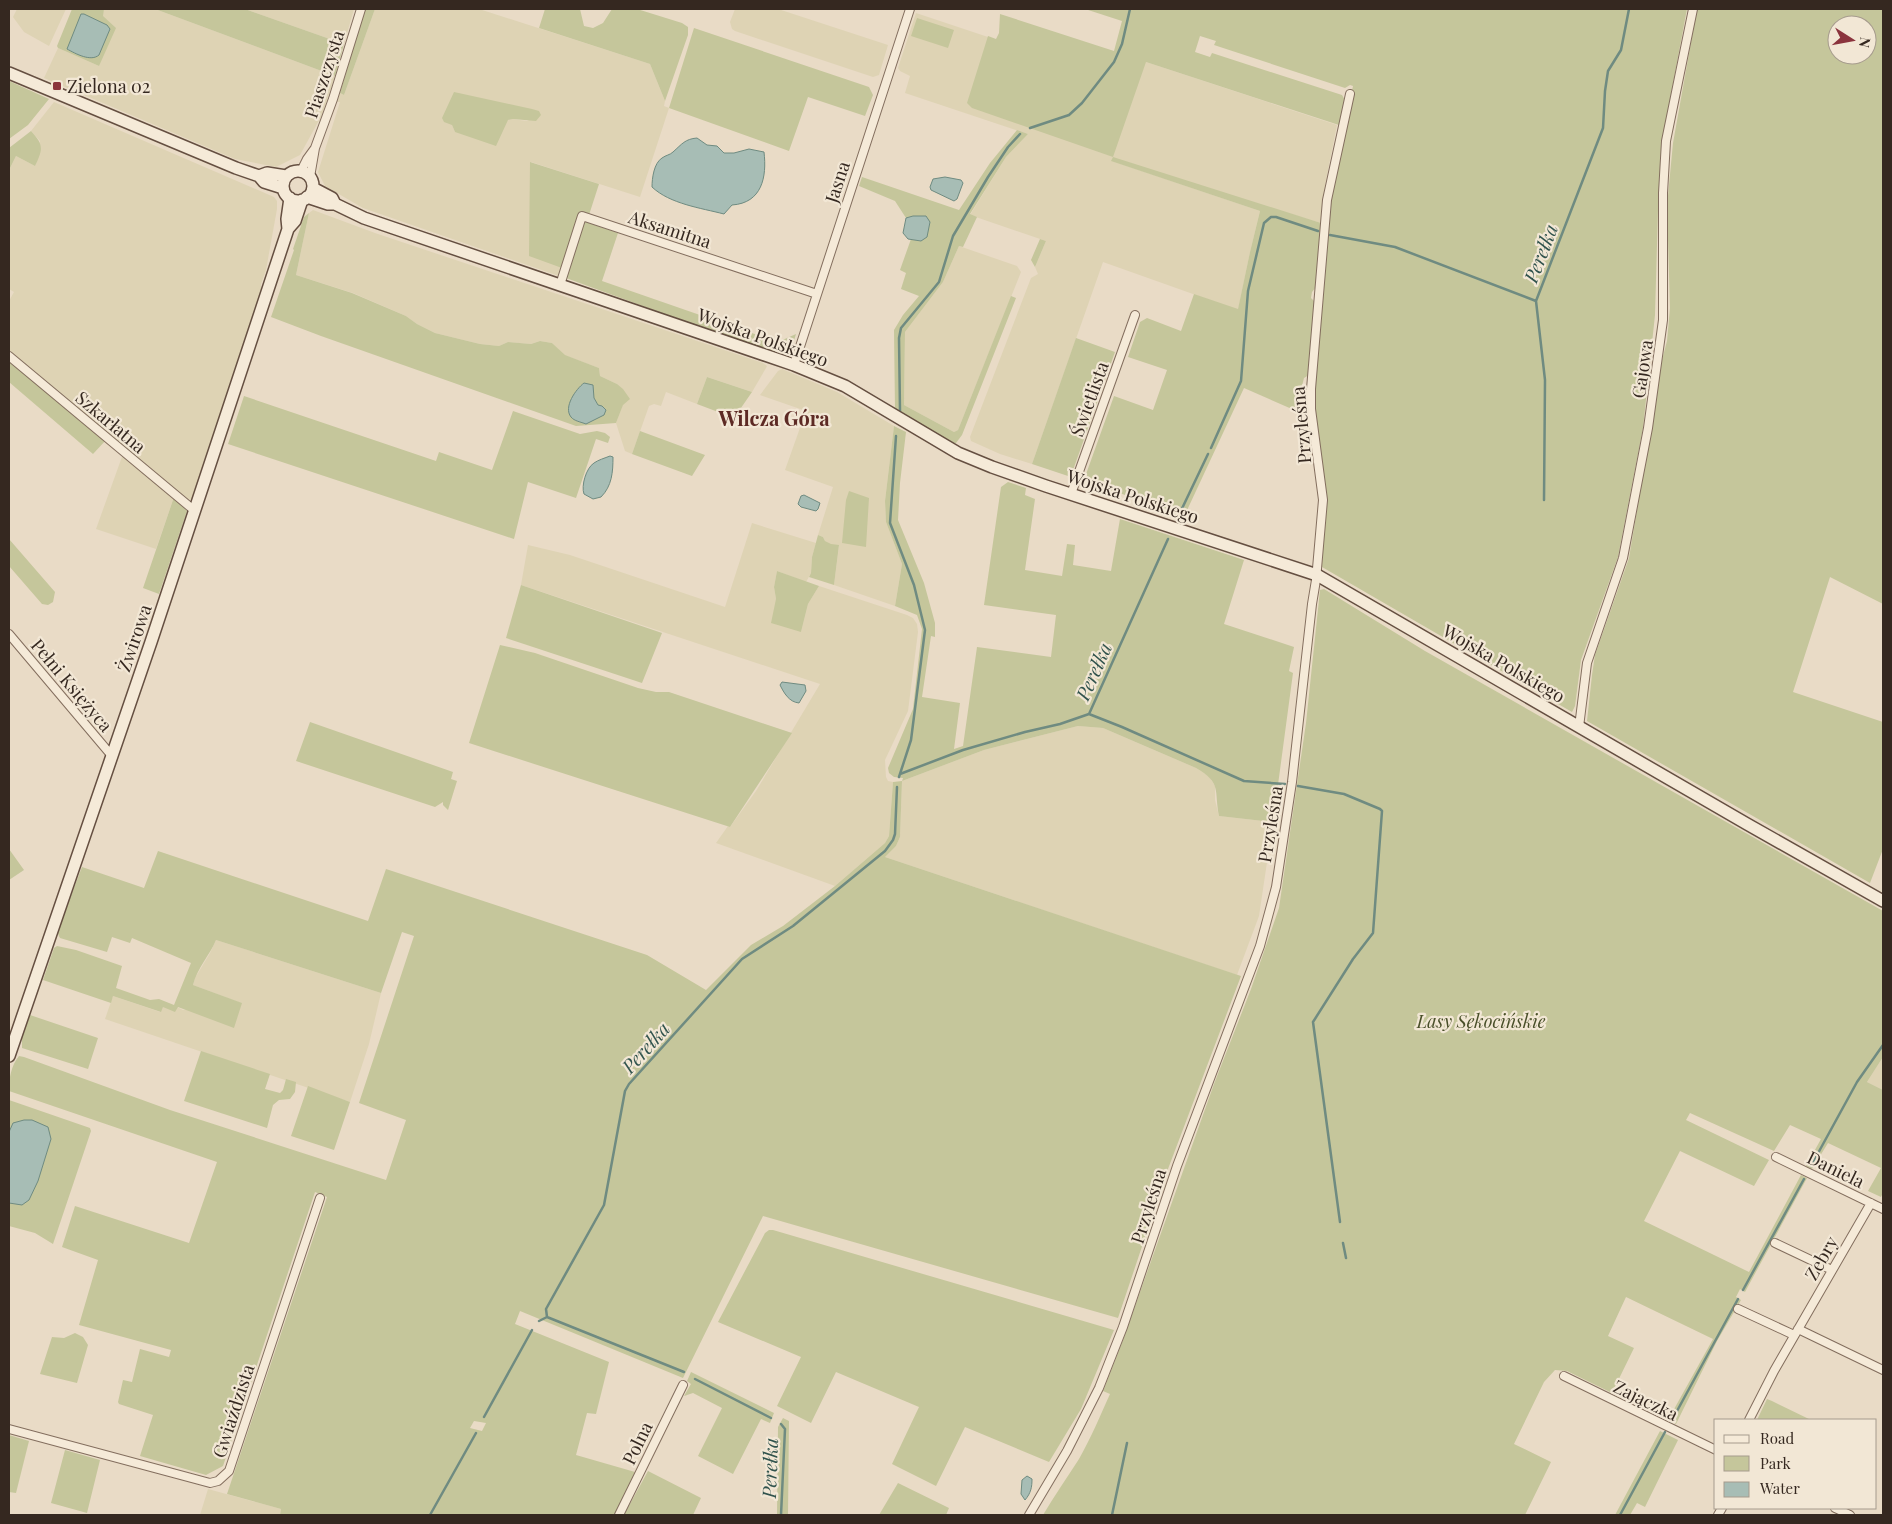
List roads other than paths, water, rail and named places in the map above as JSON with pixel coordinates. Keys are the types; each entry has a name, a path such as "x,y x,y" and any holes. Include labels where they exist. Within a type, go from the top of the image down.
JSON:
{"street":[{"name":"Piaszczysta","path":"307,187 315,148 333,99 361,9"},
{"name":"Jasna","path":"794,365 910,9"},
{"name":"Gajowa","path":"1579,727 1587,663 1623,558 1648,428 1662,332 1663,193 1666,141 1693,9"},
{"path":"9,73 259,176 264,182 283,188"},
{"name":"Przyleśna","path":"1029,1515 1068,1451 1099,1388 1123,1328 1177,1166 1260,946 1272,905 1298,737 1312,604 1317,575 1322,493 1310,389 1327,200 1350,94"},
{"path":"290,198 285,193 283,182 286,176 292,172 307,187"},
{"path":"259,176 267,173 286,176"},
{"name":"Wojska Polskiego","path":"290,198 307,187 328,204 335,204 364,218 794,365 845,386 958,453 1071,494 1317,575 1883,901"},
{"name":"Żwirowa","path":"9,1056 195,511 288,229 294,221 307,187"},
{"name":"Żwirowa","path":"288,229 287,219 290,198"},
{"name":"Aksamitna","path":"560,285 582,216 817,294"},
{"name":"Świetlista","path":"1071,494 1135,315"},
{"name":"Szkarłatna","path":"9,356 195,511"},
{"name":"Pełni Księżyca","path":"9,634 112,756"},
{"name":"Daniela","path":"1776,1157 1883,1209"},
{"name":"Gwiaździsta","path":"9,1429 210,1483 225,1476 231,1465 320,1198"},
{"name":"Zebry","path":"1750,1419 1774,1370 1871,1203"},
{"path":"1775,1244 1832,1270"},
{"path":"1738,1309 1883,1370"},
{"name":"Zajączka","path":"1564,1376 1714,1449"},
{"name":"Polna","path":"619,1515 683,1385"},
{"path":"1837,1509 1850,1515"}],"water":[{"path":"81,14 107,25 110,29 99,55 96,57 83,56 67,49"},
{"path":"697,138 707,145 717,146 724,153 734,153 749,149 764,152 763,179 756,194 742,203 732,205 724,214 668,198 652,187 654,171 659,160 672,153 681,144"},
{"path":"945,177 961,180 963,183 957,199 954,201 931,190 930,187 933,179"},
{"path":"926,216 930,222 927,237 921,241 908,239 903,233 906,218"},
{"path":"584,383 593,385 594,398 598,405 606,410 604,415 586,424 572,418 569,413 571,398"},
{"path":"610,456 613,457 613,463 610,483 601,497 593,499 584,494 585,477 591,465"},
{"path":"804,495 820,503 816,511 801,507 798,504 801,496"},
{"path":"782,682 805,685 806,691 799,703 787,697 780,685"},
{"path":"32,1120 48,1127 51,1139 38,1181 29,1200 22,1205 9,1203 9,1132 13,1123"},
{"path":"1027,1476 1032,1479 1032,1485 1025,1500 1021,1494 1022,1480"}],"waterway":[{"path":"1030,128 1069,115 1082,103 1114,62 1122,44 1130,9"},
{"name":"Perełka","path":"1330,235 1395,247 1536,301 1603,128 1608,71 1621,50 1629,9"},
{"path":"900,411 899,338 901,328 939,282 953,236 988,177 1008,147 1020,134"},
{"name":"Perełka","path":"1211,448 1241,381 1248,291 1264,223 1271,217 1276,217 1318,231"},
{"path":"1536,301 1545,380 1544,500"},
{"path":"896,436 890,523 914,585 925,630 911,740 899,777"},
{"name":"Perełka","path":"1177,519 1208,454"},
{"name":"Perełka","path":"900,774 963,750 1060,724 1089,714 1168,539"},
{"path":"1089,714 1244,781 1285,784"},
{"path":"1298,786 1344,794 1382,811 1373,933 1353,959 1313,1022 1340,1222"},
{"name":"Perełka","path":"684,1372 547,1317 546,1309 604,1205 625,1091 629,1084 742,959 793,926 885,851 895,834 897,787"},
{"path":"1811,1166 1857,1082 1883,1045"},
{"path":"1743,1290 1804,1179"},
{"path":"1343,1243 1346,1258"},
{"path":"1671,1422 1738,1299"},
{"path":"539,1321 547,1317"},
{"path":"484,1417 532,1330"},
{"name":"Perełka","path":"695,1379 771,1418"},
{"name":"Perełka","path":"781,1424 785,1429 781,1515"},
{"path":"1620,1515 1665,1432"},
{"path":"430,1515 476,1433"},
{"path":"1112,1515 1127,1443"}],"place":[{"name":"Zielona 02","path":"57,86"}],"district":[{"name":"Wilcza Góra","path":"774,417"}],"park label":[{"name":"Lasy Sękocińskie","path":"1481,1021"}]}
